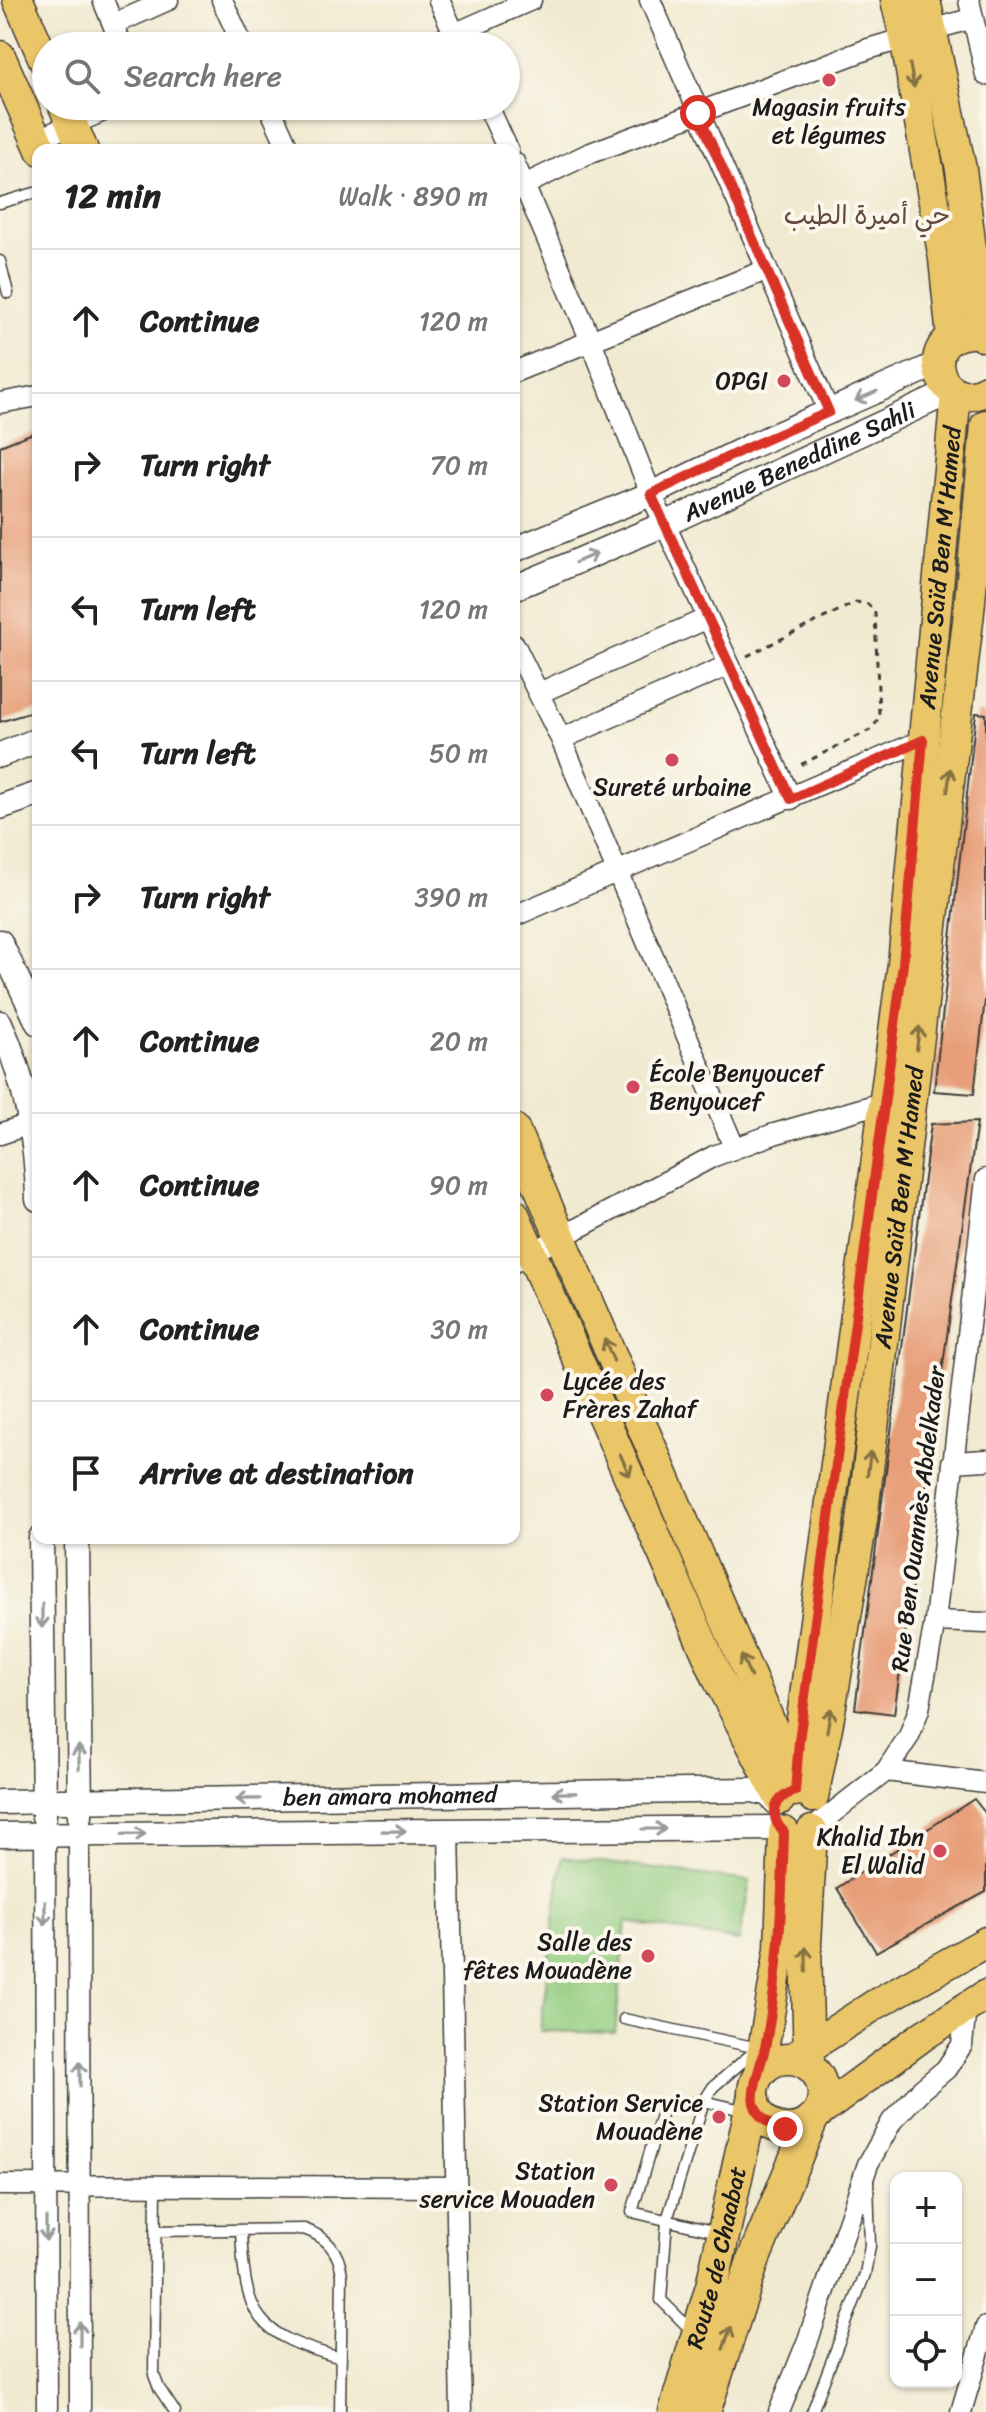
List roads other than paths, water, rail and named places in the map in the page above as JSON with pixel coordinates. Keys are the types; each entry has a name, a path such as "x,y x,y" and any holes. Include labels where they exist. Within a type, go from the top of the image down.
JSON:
{"highway":[{"name":"Route de Chaabat","path":"675,2412 723,2234 774,2069"},
{"name":"Route de Chaabat","path":"704,2412 754,2258 814,2118"}],"main road":[{"path":"18,0 32,32"},
{"path":"896,0 918,34"},
{"path":"925,0 918,34 944,259 978,337 939,353 937,364 944,384 965,391"},
{"path":"0,56 10,98 37,144"},
{"name":"Avenue Saïd Ben M'Hamed","path":"774,2069 780,1949 799,1741 903,964 923,740 965,391"},
{"name":"Avenue Saïd Ben M'Hamed","path":"774,2069 806,1999 806,1931 794,1811 829,1717 862,1521 969,612 986,425"},
{"path":"520,1143 774,1732 794,1811"},
{"path":"523,1258 666,1558 719,1681 794,1811"},
{"path":"666,1558 695,1547"},
{"path":"976,2001 814,2118 794,2129 776,2127 761,2117 774,2069 876,2004 986,1942"},
{"path":"806,1999 833,2008 862,2008 876,2004"},
{"path":"774,2069 815,2072 823,2088 823,2097 814,2118"}],"street":[{"path":"103,0 117,32"},
{"path":"114,24 168,0"},
{"path":"222,0 237,32"},
{"path":"439,0 454,32"},
{"path":"473,32 531,0"},
{"path":"650,0 829,412"},
{"path":"520,187 588,154 918,34 971,9 986,75"},
{"path":"281,120 287,144"},
{"path":"494,120 505,144"},
{"path":"40,144 73,127"},
{"path":"520,189 591,341 651,494 791,799"},
{"path":"520,370 766,270"},
{"name":"Avenue Beneddine Sahli","path":"520,548 651,494 937,364"},
{"name":"Avenue Beneddine Sahli","path":"520,585 965,391"},
{"path":"0,403 32,397"},
{"path":"539,693 708,618"},
{"path":"520,656 561,739 734,1147"},
{"path":"561,739 729,665"},
{"path":"520,913 923,740"},
{"path":"0,755 32,742"},
{"path":"0,807 32,796"},
{"path":"0,942 32,1010"},
{"path":"0,1023 15,1057 32,1112"},
{"path":"523,1258 734,1147 885,1102"},
{"path":"0,1134 32,1123"},
{"name":"Rue Ben Ouannès Abdelkader","path":"794,1811 886,1771 909,1736 919,1709 935,1621 986,1179"},
{"path":"952,1462 986,1460"},
{"path":"41,1544 47,2412"},
{"path":"77,1544 80,2412"},
{"path":"935,1621 986,1623"},
{"path":"886,1771 986,1783"},
{"name":"ben amara mohamed","path":"0,1802 753,1790 768,1794 794,1811"},
{"name":"ben amara mohamed","path":"0,1835 449,1830 794,1811"},
{"path":"449,1830 461,2412"},
{"path":"779,2412 808,2340 868,2164 892,2121 946,2069 962,2045 976,2001"},
{"path":"0,2185 456,2187"},
{"path":"961,2412 982,2362 986,2327"}],"lane":[{"path":"0,203 32,194"},
{"path":"0,261 8,293"},
{"path":"624,2019 774,2069"},
{"path":"723,2234 632,2212 663,2108 704,2101 774,2069"},
{"path":"697,2336 661,2300 667,2220 704,2101 713,2087 774,2069"},
{"path":"812,2412 865,2274 871,2233 868,2164"},
{"path":"156,2185 154,2375 175,2412"},
{"path":"155,2231 304,2229 324,2238 341,2264 340,2412"},
{"path":"241,2230 246,2290 265,2324 299,2346 341,2358"}],"place":[{"name":"Magasin fruits et légumes","path":"829,80"},
{"name":"OPGI","path":"784,381"},
{"name":"Sureté urbaine","path":"672,760"},
{"name":"École Benyoucef Benyoucef","path":"633,1087"},
{"name":"Lycée des Frères Zahaf","path":"547,1395"},
{"name":"Khalid Ibn El Walid","path":"940,1851"},
{"name":"Salle des fêtes Mouadène","path":"648,1956"},
{"name":"Station Service Mouadène","path":"719,2117"},
{"name":"Station service Mouaden","path":"611,2185"}],"district":[{"name":"حي أميرة الطيب","path":"867,215"}]}
